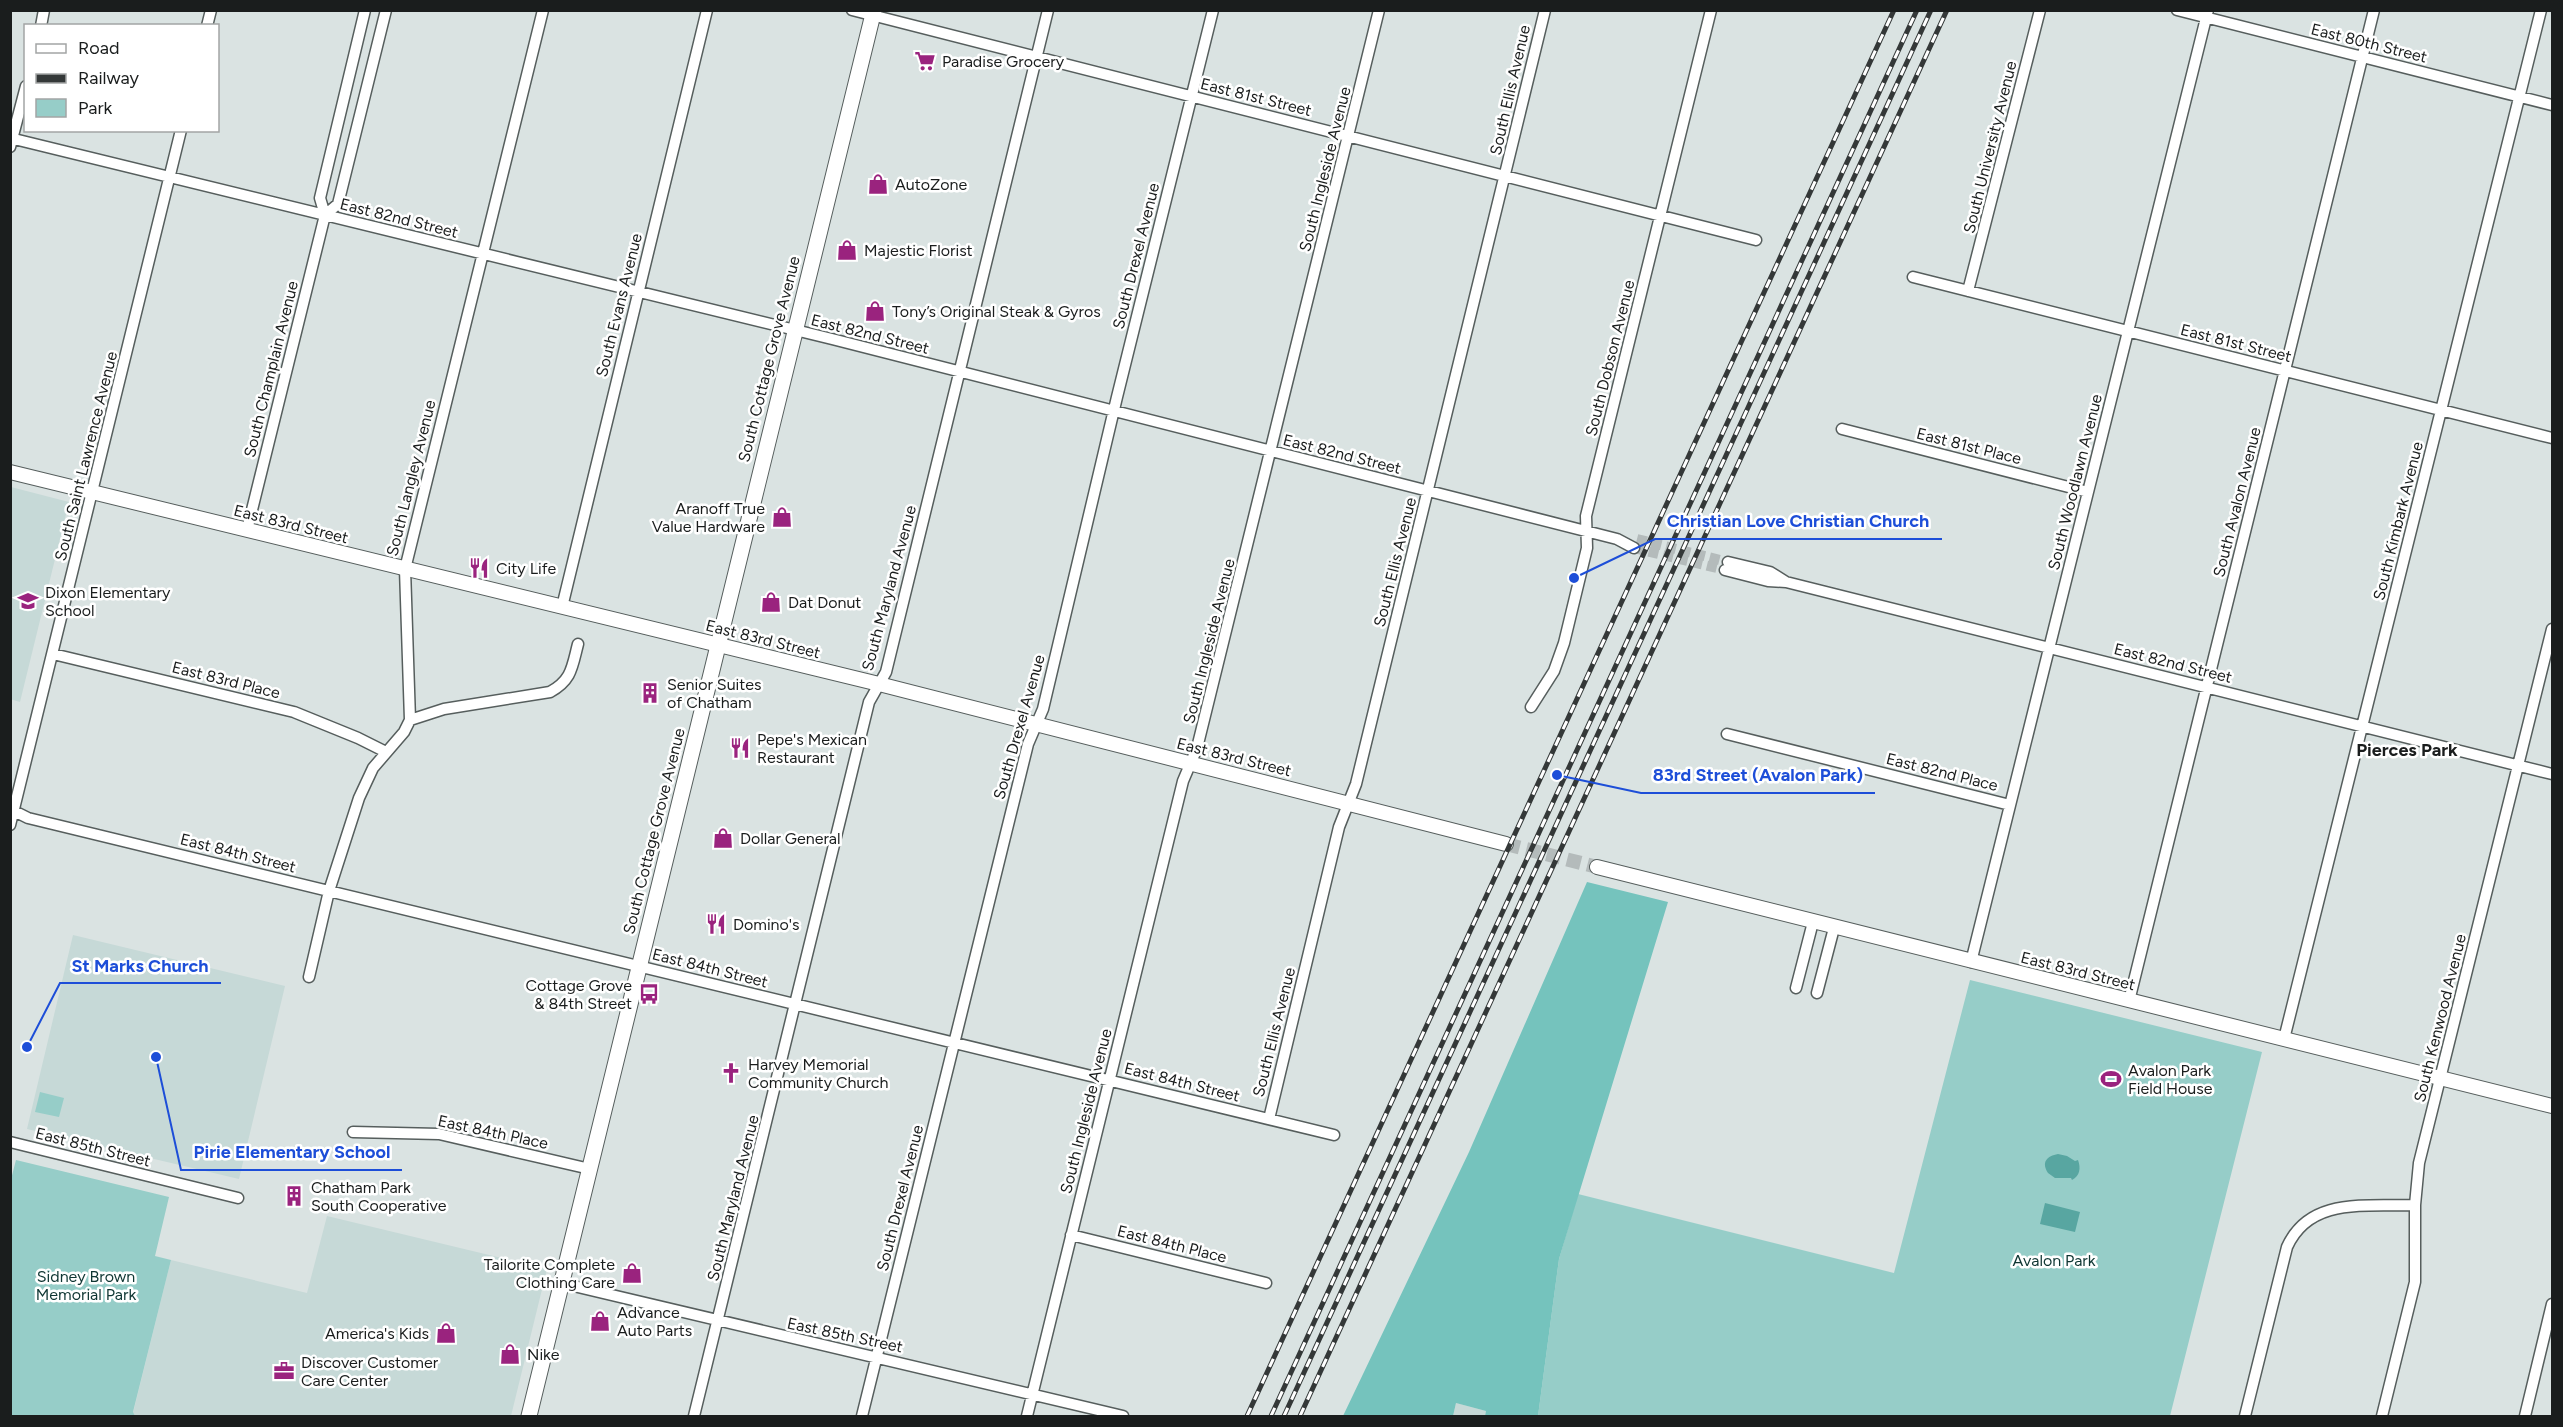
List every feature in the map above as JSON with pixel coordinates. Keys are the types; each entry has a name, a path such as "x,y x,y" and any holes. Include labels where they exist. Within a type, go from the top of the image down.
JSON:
{"main road":[{"name":"South Cottage Grove Avenue","path":"528,1416 874,13"}],"street":[{"name":"South Champlain Avenue","path":"247,530 325,215 320,198 365,10"},
{"name":"South Champlain Avenue","path":"325,215 338,204 386,10"},
{"name":"South Langley Avenue","path":"410,720 405,568 543,10"},
{"name":"South Evans Avenue","path":"562,607 707,10"},
{"name":"East 81st Street","path":"852,10 874,13 1037,57 1756,240"},
{"name":"South Maryland Avenue","path":"694,1416 869,702 886,672 1048,10"},
{"name":"South Drexel Avenue","path":"862,1416 1028,744 1043,710 1113,411 1213,10"},
{"name":"South Ingleside Avenue","path":"1027,1416 1183,781 1197,748 1379,10"},
{"name":"South Ellis Avenue","path":"1269,1119 1339,827 1356,784 1545,10"},
{"name":"South Dobson Avenue","path":"1532,708 1554,671 1564,643 1587,548 1586,516 1711,10"},
{"name":"South University Avenue","path":"1968,291 2040,10"},
{"name":"East 80th Street","path":"2177,10 2207,14 2363,57 2553,105"},
{"name":"South Avalon Avenue","path":"2129,1000 2374,10"},
{"name":"South Kimbark Avenue","path":"2284,1039 2541,10"},
{"name":"South Woodlawn Avenue","path":"1971,962 2207,14"},
{"path":"352,65 372,69"},
{"path":"11,141 24,93"},
{"name":"South Saint Lawrence Avenue","path":"10,825 181,132"},
{"name":"East 82nd Street","path":"11,141 170,177 795,330 1636,543"},
{"name":"East 81st Street","path":"1913,277 2553,438"},
{"name":"East 81st Place","path":"1842,429 2088,492"},
{"name":"East 83rd Street","path":"10,472 879,684 1506,844"},
{"name":"East 82nd Street","path":"1726,566 1770,572 1786,582 2553,774"},
{"name":"South Kenwood Avenue","path":"2382,1416 2415,1282 2415,1205 2419,1163 2553,630"},
{"path":"309,977 329,891 359,798 373,768 404,732 410,720 444,710 550,692 563,685 571,673 578,644"},
{"name":"East 83rd Place","path":"53,654 294,712 386,752"},
{"name":"East 82nd Place","path":"1727,734 2010,805"},
{"name":"East 84th Street","path":"12,810 28,818 1334,1135"},
{"name":"East 83rd Street","path":"1597,867 2553,1106"},
{"path":"1796,988 1813,922"},
{"path":"1817,993 1834,928"},
{"name":"East 84th Place","path":"353,1132 439,1134 590,1169"},
{"name":"East 85th Street","path":"10,1142 238,1198"},
{"path":"2245,1416 2287,1247 2293,1234 2314,1215 2329,1209 2415,1205"},
{"name":"East 84th Place","path":"1071,1234 1266,1283"},
{"name":"East 85th Street","path":"561,1283 1123,1416"},
{"path":"2525,1416 2553,1304"}],"shaded area":[{"name":"Dixon Elementary School","path":"11,487 69,502 20,702 10,699"},
{"path":"1587,882 1668,902 1559,1259 1538,1416 1485,1416 1486,1411 1456,1403 1453,1416 1343,1416 1469,1152"},
{"path":"73,935 285,986 239,1179 27,1129"},
{"path":"2058,1154 2075,1161 2078,1160 2079,1172 2072,1180 2071,1178 2055,1178 2048,1173 2045,1166 2046,1160"},
{"path":"2045,1203 2080,1212 2075,1232 2040,1224"},
{"path":"327,1216 547,1269 511,1416 135,1416 133,1413 171,1260 307,1293"},
{"path":"1456,1403 1486,1411 1485,1416 1453,1416"}],"green space":[{"name":"Avalon Park","path":"1970,980 2262,1052 2170,1416 1538,1416 1559,1259 1578,1194 1894,1273"},
{"path":"40,1092 64,1098 59,1117 35,1112"},
{"name":"Sidney Brown Memorial Park","path":"16,1160 169,1197 155,1256 171,1260 133,1412 135,1416 11,1416 10,1183"}],"tunnel":[{"path":"1637,539 1728,562"},
{"path":"1634,548 1725,570"},
{"path":"1506,844 1597,867"}],"railway":[{"path":"1247,1416 1894,10"},
{"path":"1271,1416 1917,10"},
{"path":"1284,1416 1931,10"},
{"path":"1300,1416 1947,10"}],"place":[{"name":"Paradise Grocery","path":"925,61"},
{"name":"AutoZone","path":"878,184"},
{"name":"Majestic Florist","path":"847,250"},
{"name":"Tony’s Original Steak & Gyros","path":"875,311"},
{"name":"Aranoff True Value Hardware","path":"782,517"},
{"name":"City Life","path":"479,568"},
{"name":"Christian Love Christian Church","path":"1574,578"},
{"name":"Dixon Elementary School","path":"28,601"},
{"name":"Dat Donut","path":"771,602"},
{"name":"Senior Suites of Chatham","path":"650,693"},
{"name":"Pepe's Mexican Restaurant","path":"740,748"},
{"name":"83rd Street (Avalon Park)","path":"1557,775"},
{"name":"Dollar General","path":"723,838"},
{"name":"Domino's","path":"716,924"},
{"name":"Cottage Grove & 84th Street","path":"649,994"},
{"name":"St Marks Church","path":"27,1047"},
{"name":"Pirie Elementary School","path":"156,1057"},
{"name":"Harvey Memorial Community Church","path":"731,1073"},
{"name":"Avalon Park Field House","path":"2111,1079"},
{"name":"Chatham Park South Cooperative","path":"294,1196"},
{"name":"Tailorite Complete Clothing Care","path":"632,1273"},
{"name":"Advance Auto Parts","path":"600,1321"},
{"name":"America's Kids","path":"446,1333"},
{"name":"Nike","path":"510,1354"},
{"name":"Discover Customer Care Center","path":"284,1371"}],"district":[{"name":"Pierces Park","path":"2407,750"}]}
